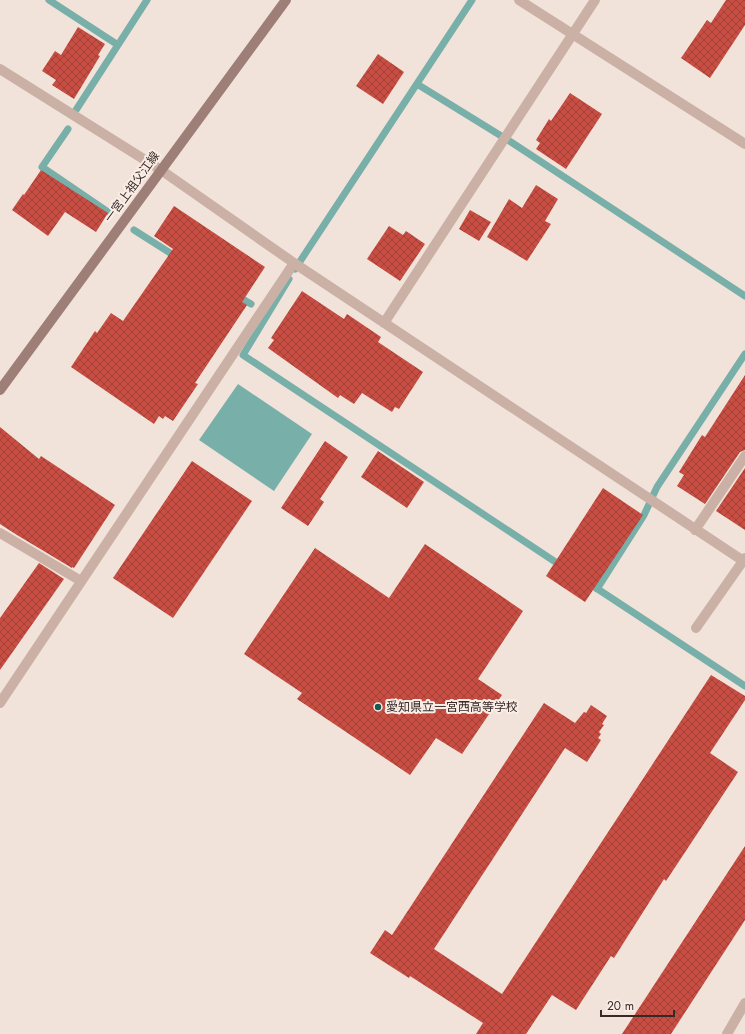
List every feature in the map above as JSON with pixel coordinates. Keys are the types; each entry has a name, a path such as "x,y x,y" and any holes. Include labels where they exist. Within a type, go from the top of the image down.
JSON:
{"main road":[{"name":"一宮上祖父江線","path":"0,390 286,0"}],"street":[{"path":"520,0 572,35 745,144"},
{"path":"384,323 595,0"},
{"path":"0,69 161,170 294,263 695,530 744,560 696,628"},
{"path":"0,702 294,263"},
{"path":"695,530 745,456"},
{"path":"0,534 81,582"},
{"path":"727,1034 745,1003"}],"water":[{"path":"238,384 312,434 274,491 199,440"}],"building":[{"path":"726,0 745,0 745,25 710,78 681,58 707,20 711,23"},
{"path":"78,27 105,44 98,55 100,56 74,99 52,85 56,80 42,71 55,51 61,55"},
{"path":"378,54 404,72 383,104 356,86"},
{"path":"570,93 602,114 566,169 536,149 540,143 536,140 549,119 551,121"},
{"path":"41,170 108,213 96,232 65,212 48,236 12,210"},
{"path":"536,185 558,199 545,221 551,224 527,261 487,237 509,199 522,208"},
{"path":"174,206 265,267 242,302 247,305 195,383 198,384 173,421 165,416 163,419 159,416 154,424 71,367 95,331 97,333 111,313 123,321 173,249 154,236"},
{"path":"470,210 491,222 479,241 459,229"},
{"path":"389,226 403,235 406,231 425,244 400,281 367,259"},
{"path":"302,291 344,319 347,314 381,337 378,342 423,372 399,409 395,407 392,412 362,393 354,404 340,395 338,398 268,348 274,340 271,338"},
{"path":"745,375 745,450 740,452 705,504 677,486 684,475 679,472 702,435 705,437"},
{"path":"0,427 39,459 41,456 115,505 74,568 0,524"},
{"path":"325,441 348,457 320,499 324,502 308,526 281,508"},
{"path":"378,451 424,482 407,508 361,477"},
{"path":"192,461 252,501 173,618 113,578"},
{"path":"745,468 745,530 716,511"},
{"path":"603,488 643,515 585,602 546,576"},
{"path":"425,544 523,611 478,679 502,695 462,754 436,738 410,775 297,699 302,693 244,654 315,548 389,598"},
{"path":"39,563 64,579 0,670 0,618"},
{"path":"711,675 745,696 745,700 710,753 738,772 666,881 664,879 614,958 611,956 576,1010 552,995 526,1034 476,1034 483,1023 410,976 409,978 370,953 385,930 392,935 544,703 575,723 584,712 586,713 591,705 607,716 602,724 604,725 599,732 601,734 598,738 601,740 587,762 565,748 434,949 502,994"},
{"path":"745,846 745,920 671,1034 622,1034"}],"waterway":[{"path":"49,0 118,45"},
{"path":"76,110 147,0"},
{"path":"295,269 472,0"},
{"path":"417,84 511,142 745,296"},
{"path":"68,129 42,167 108,212"},
{"path":"134,230 178,258"},
{"path":"289,279 243,355 563,567"},
{"path":"236,295 251,304"},
{"path":"597,589 644,515 657,487 745,354"},
{"path":"587,582 745,686"}],"place":[{"name":"愛知県立一宮西高等学校","path":"378,707"}]}
